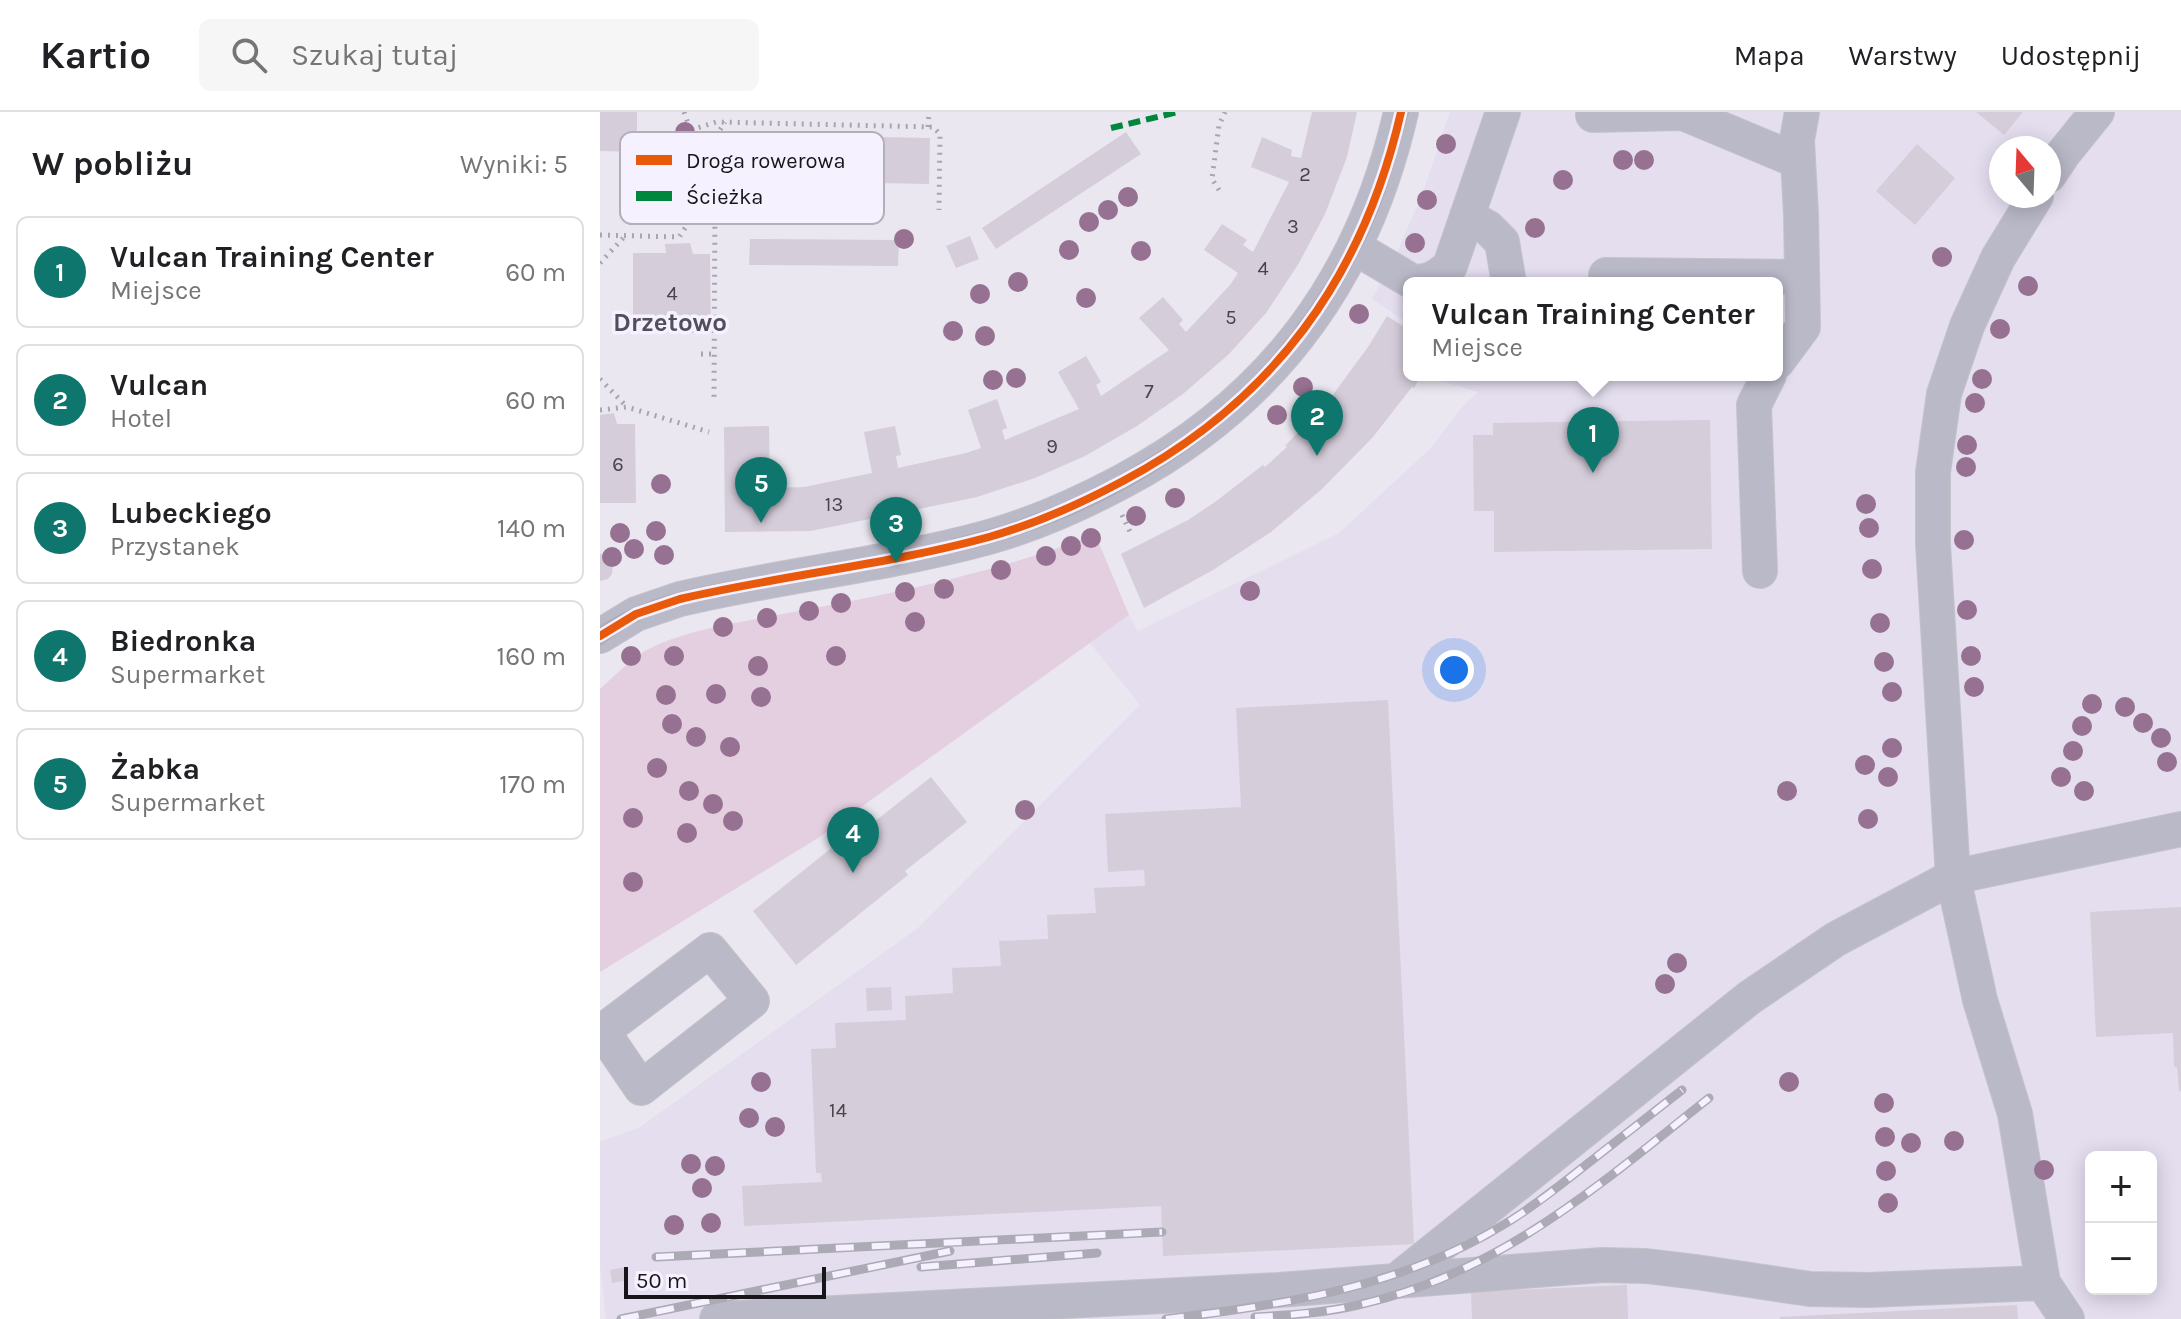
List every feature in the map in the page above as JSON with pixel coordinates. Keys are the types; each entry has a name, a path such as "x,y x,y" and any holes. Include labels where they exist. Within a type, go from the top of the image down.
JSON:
{"street":[{"path":"1438,277 1450,266 1503,112"},
{"path":"1783,354 1803,327 1797,140 1802,112"},
{"path":"2061,157 2097,112"},
{"path":"1593,115 1683,113 1798,161"},
{"path":"600,636 636,614 680,599 980,539 1056,514 1105,491 1183,445 1257,384 1308,323 1335,283 1375,200 1401,118"},
{"path":"2029,208 1998,258 1967,326 1944,394 1933,472 1933,544 1953,877 1980,1000 2015,1114 2043,1283 2067,1319"},
{"path":"1467,216 1488,228 1502,242 1508,277"},
{"path":"1354,247 1405,277"},
{"path":"1606,275 1667,277"},
{"path":"1783,278 1802,277"},
{"path":"1760,571 1754,405 1766,381"},
{"path":"1396,1281 1749,998 1836,939 1953,877 2181,829"},
{"path":"717,1319 1279,1290 1602,1265 1683,1270 1810,1289 1868,1290 2043,1283"}],"path":[{"path":"684,112 691,130 716,122 933,127 940,134 939,210"},
{"path":"928,127 929,112"},
{"path":"1219,190 1212,179 1219,125 1225,112"},
{"path":"719,132 725,122"},
{"path":"600,235 679,237 688,224"},
{"path":"714,400 715,224"},
{"path":"600,263 626,235"},
{"path":"701,354 714,354"},
{"path":"600,379 627,407"},
{"path":"600,410 627,407 709,432"},
{"path":"1122,515 1132,536"}],"shaded area":[{"path":"1450,112 2181,112 2181,1319 606,1319 600,1266 600,1142 640,1127 918,928 1140,705 1090,643 1129,615 1138,631 1339,533 1432,447 1461,408 1478,392 1442,381 1783,381 1783,277 1403,277 1403,320 1372,299 1399,248 1423,192"},
{"path":"1090,536 1098,541 1129,615 818,838 600,972 600,689 622,669 654,646 691,633 954,578"}],"building":[{"path":"600,112 637,112 637,132 620,132 620,152 600,151"},
{"path":"1312,112 1357,112 1347,157 1325,214 1299,263 1266,313 1229,354 1183,394 1137,426 1085,456 1035,478 977,497 811,531 725,532 724,427 769,426 770,488 804,487 872,473 864,432 895,426 901,455 896,456 898,468 966,453 981,448 968,410 997,399 1007,428 1002,430 1005,440 1079,409 1058,372 1086,356 1101,382 1096,385 1101,396 1169,350 1139,318 1163,297 1183,320 1179,324 1186,332 1230,285 1238,273 1204,250 1222,224 1247,240 1243,245 1253,252 1289,182 1251,167 1262,137 1292,150 1291,156 1301,158"},
{"path":"1976,112 2023,112 2004,135"},
{"path":"1126,132 1141,154 996,249 982,228"},
{"path":"884,137 930,138 929,184 884,183"},
{"path":"1917,144 1955,178 1915,225 1876,191"},
{"path":"970,236 979,259 956,268 946,246"},
{"path":"750,239 899,240 898,266 749,265"},
{"path":"690,243 693,254 710,254 711,333 633,332 633,253 666,253 665,244"},
{"path":"1387,316 1403,326 1403,381 1418,381 1373,437 1322,489 1271,532 1213,570 1144,608 1121,554 1188,520 1263,465 1265,467 1332,396"},
{"path":"614,413 617,424 635,424 636,503 600,503 600,415"},
{"path":"1710,420 1712,549 1494,552 1494,511 1474,511 1473,435 1493,435 1493,423"},
{"path":"600,554 607,554 607,559 613,559 612,574 600,581"},
{"path":"1388,700 1414,1244 1163,1256 1161,1206 744,1226 742,1186 822,1182 821,1173 816,1173 811,1049 836,1048 835,1023 906,1020 905,996 953,993 952,968 1001,966 999,941 1048,939 1047,915 1096,913 1094,888 1145,886 1144,870 1108,872 1105,814 1241,807 1236,708"},
{"path":"931,777 967,822 905,871 908,875 796,965 753,911 865,821 869,826"},
{"path":"2181,907 2179,1091 2177,1067 2174,1067 2173,1033 2096,1037 2090,912"},
{"path":"891,987 892,1010 867,1011 866,988"},
{"path":"626,1267 628,1280 612,1283 610,1270"},
{"path":"1627,1285 1628,1319 1472,1319 1471,1292"},
{"path":"2017,1305 2018,1319 1780,1319 1780,1317"}],"tram line":[{"path":"600,645 629,624 668,607 932,556 982,545 1043,526 1100,501 1155,471 1206,435 1253,395 1295,349 1332,298 1377,211 1408,112"},
{"path":"1235,397 1298,326 1348,247"},
{"path":"1120,476 1178,441"},
{"path":"952,540 1005,526 1067,503"},
{"path":"600,627 659,599 764,576"}],"railway":[{"path":"1166,1319 1255,1307 1343,1289 1386,1277 1469,1244 1508,1222 1555,1189 1682,1090"},
{"path":"1255,1317 1319,1312 1358,1305 1409,1291 1457,1272 1502,1249 1587,1194 1709,1098"},
{"path":"656,1257 1162,1232"},
{"path":"621,1319 950,1251"},
{"path":"921,1267 1097,1253"}],"marked path":[{"path":"1111,128 1178,112"}],"cycle path":[{"path":"600,636 636,614 680,599 951,547 1006,532 1090,498 1176,449 1224,413 1267,373 1304,329 1336,281 1363,228 1384,172 1401,112"}],"place":[{"name":"Vulcan","path":"1317,456"},
{"name":"Vulcan Training Center","path":"1593,473"},
{"name":"Żabka","path":"761,523"},
{"name":"Lubeckiego","path":"896,563"},
{"name":"Biedronka","path":"853,873"}],"district":[{"name":"Drzetowo","path":"670,322"}]}
